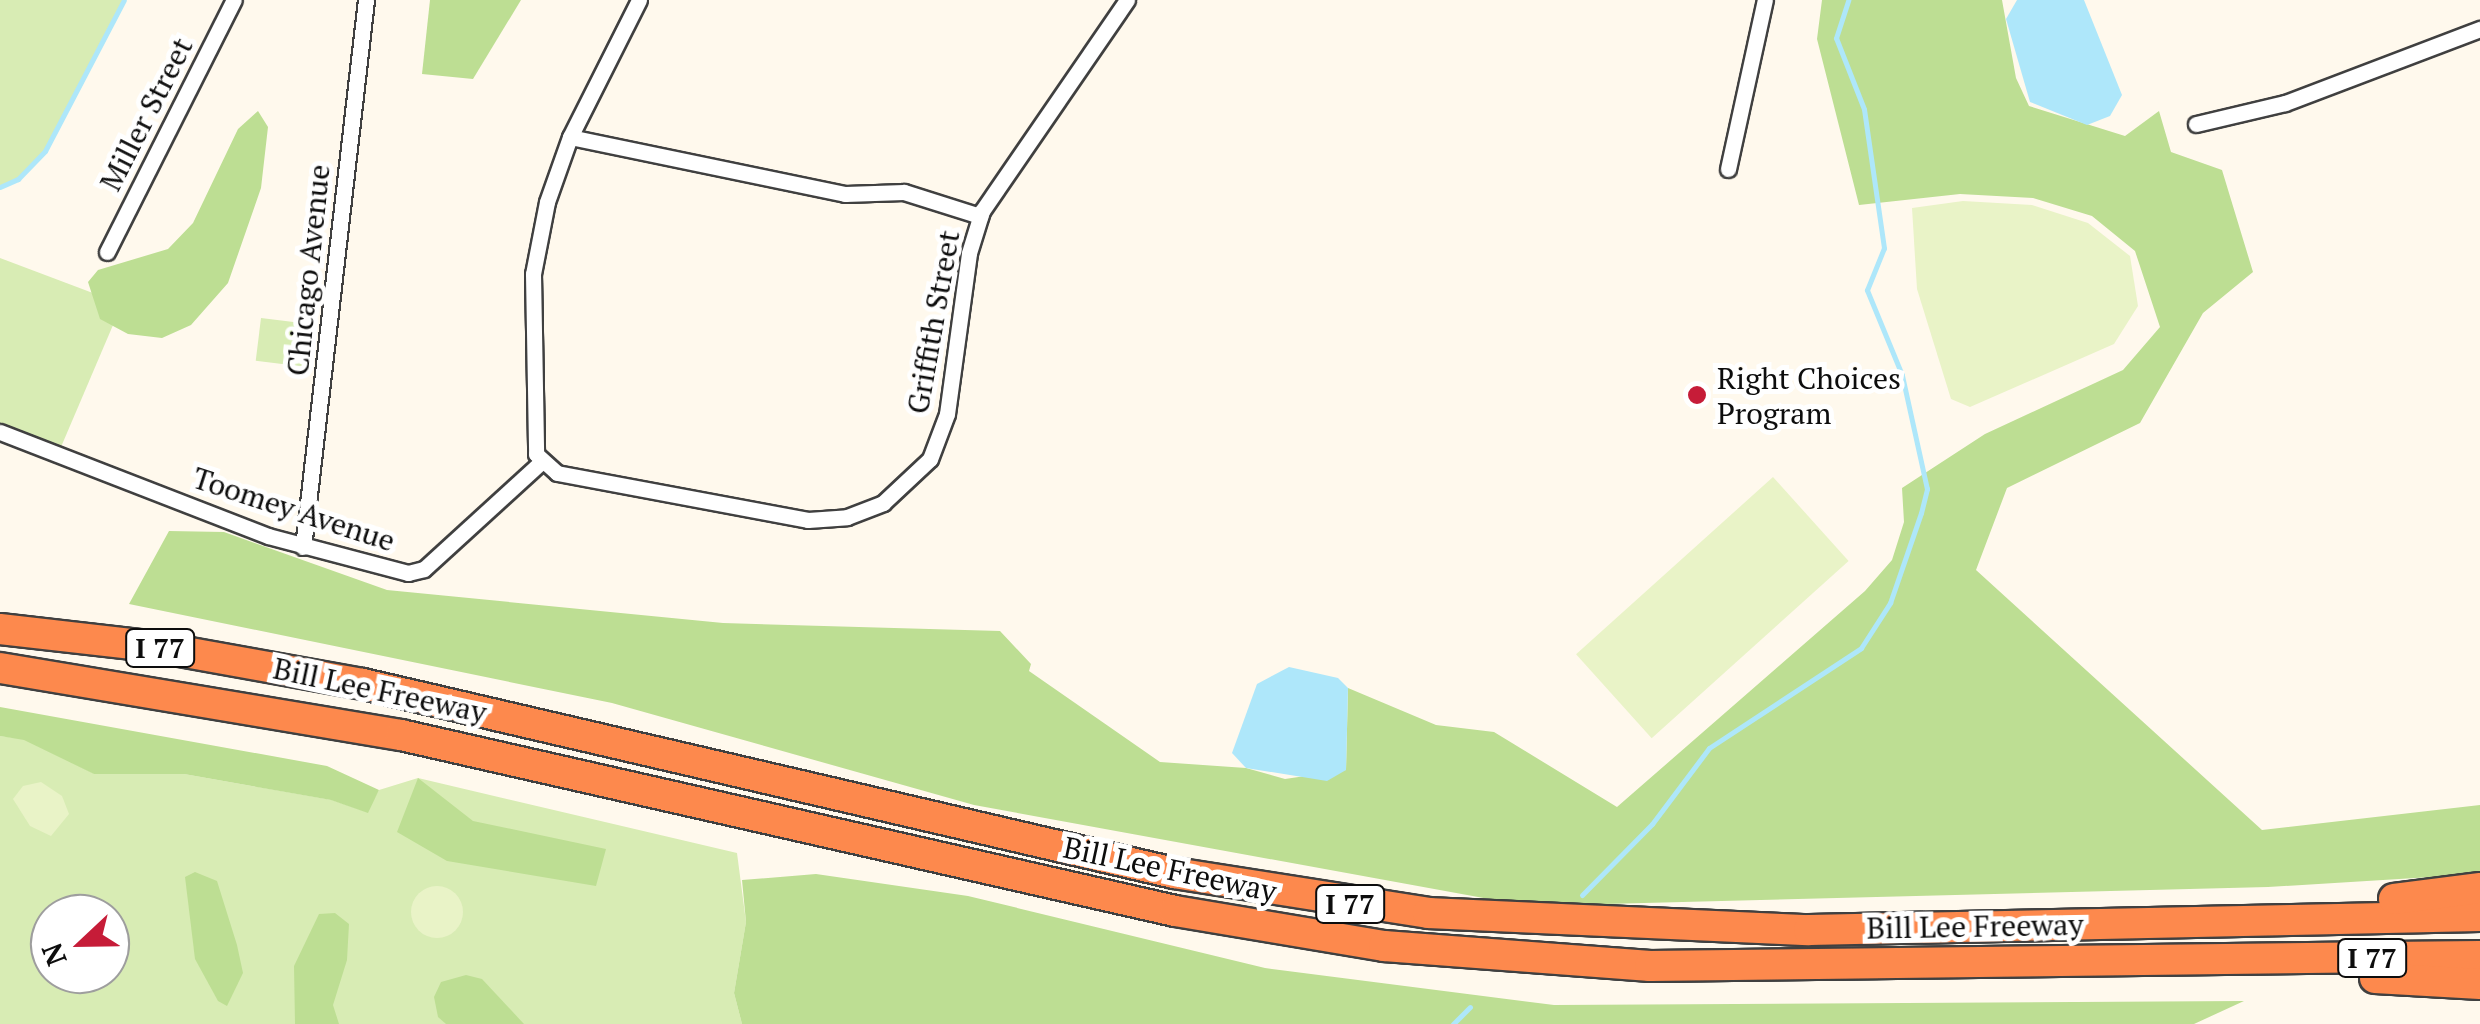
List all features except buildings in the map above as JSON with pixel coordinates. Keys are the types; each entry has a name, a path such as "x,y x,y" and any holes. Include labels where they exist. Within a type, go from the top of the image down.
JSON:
{"highway":[{"path":"0,620 74,638"},
{"name":"Bill Lee Freeway","path":"0,629 382,688 1154,868 1338,902 1671,928 2480,916"},
{"name":"Bill Lee Freeway","path":"0,671 76,676 402,735 1175,911 1384,946 1650,966 2480,956"},
{"path":"2172,923 2480,888"},
{"path":"2264,959 2354,978 2480,984"}],"street":[{"name":"Miller Street","path":"108,252 234,0"},
{"name":"Chicago Avenue","path":"303,547 366,0"},
{"path":"541,462 534,448 533,274 570,136 639,0"},
{"name":"Griffith Street","path":"541,462 557,473 795,519 847,517 884,503 915,478 940,438 980,216 1070,76 1127,0"},
{"path":"1728,169 1765,0"},
{"path":"2196,124 2285,103 2480,29"},
{"path":"570,136 845,194 904,192 980,216"},
{"name":"Toomey Avenue","path":"0,432 303,547 414,573 541,462"}],"green space":[{"path":"0,0 124,0 45,151 19,179 0,187"},
{"path":"430,0 521,0 473,79 422,74"},
{"path":"1822,0 2002,0 2016,78 2029,106 2125,136 2159,111 2171,152 2222,170 2253,272 2203,313 2140,423 2007,488 1976,570 2262,830 2480,805 2480,874 2268,887 1527,906 974,805 612,703 129,604 169,531 224,532 387,590 723,623 1000,631 1031,664 1029,671 1160,762 1246,768 1285,779 1346,770 1348,688 1436,725 1494,732 1617,807 1865,591 1892,560 1904,522 1902,488 1985,434 2123,370 2160,327 2135,251 2092,216 2033,198 1960,194 1859,205 1817,39"},
{"path":"258,111 268,127 261,188 228,283 191,325 162,338 128,334 100,319 88,282 98,270 168,249 193,223 238,129"},
{"path":"1963,201 2032,205 2088,223 2130,256 2138,306 2114,344 1970,407 1951,399 1917,289 1912,208"},
{"path":"0,258 122,304 58,454 0,432"},
{"path":"261,318 308,324 302,366 256,361"},
{"path":"1773,477 1849,561 1652,738 1576,654"},
{"path":"0,707 327,766 379,790 368,813 331,800 184,774 94,774 24,740 0,736"},
{"path":"0,736 24,739 95,774 184,774 332,800 367,812 379,790 418,778 737,853 746,922 734,993 742,1024 0,1024"},
{"path":"418,778 473,821 606,849 596,886 447,861 397,832"},
{"path":"41,782 62,796 69,814 51,836 30,826 13,799 23,786"},
{"path":"195,872 217,881 237,945 243,973 227,1006 218,1001 195,959 185,877"},
{"path":"816,874 968,896 1265,968 1554,1005 2244,1001 2194,1024 742,1024 734,993 746,922 742,880"},
{"path":"437,886 456,893 463,912 456,931 437,938 418,931 411,912 418,893"},
{"path":"335,913 349,924 347,960 333,1005 339,1024 295,1024 294,966 319,914"},
{"path":"466,975 482,979 524,1024 446,1024 438,1017 434,997 441,982"}],"water":[{"path":"2017,0 2084,0 2122,95 2110,116 2087,125 2030,102 2006,19"},
{"path":"1289,667 1338,678 1348,688 1346,770 1327,781 1246,768 1232,753 1257,684"}],"waterway":[{"path":"0,187 18,179 45,151 124,0"},
{"path":"1582,895 1652,824 1709,748 1861,648 1890,603 1921,513 1927,489 1902,375 1867,290 1884,248 1864,109 1836,38 1848,0"},
{"path":"1453,1024 1470,1007"}],"place":[{"name":"Right Choices Program","path":"1697,395"}]}
